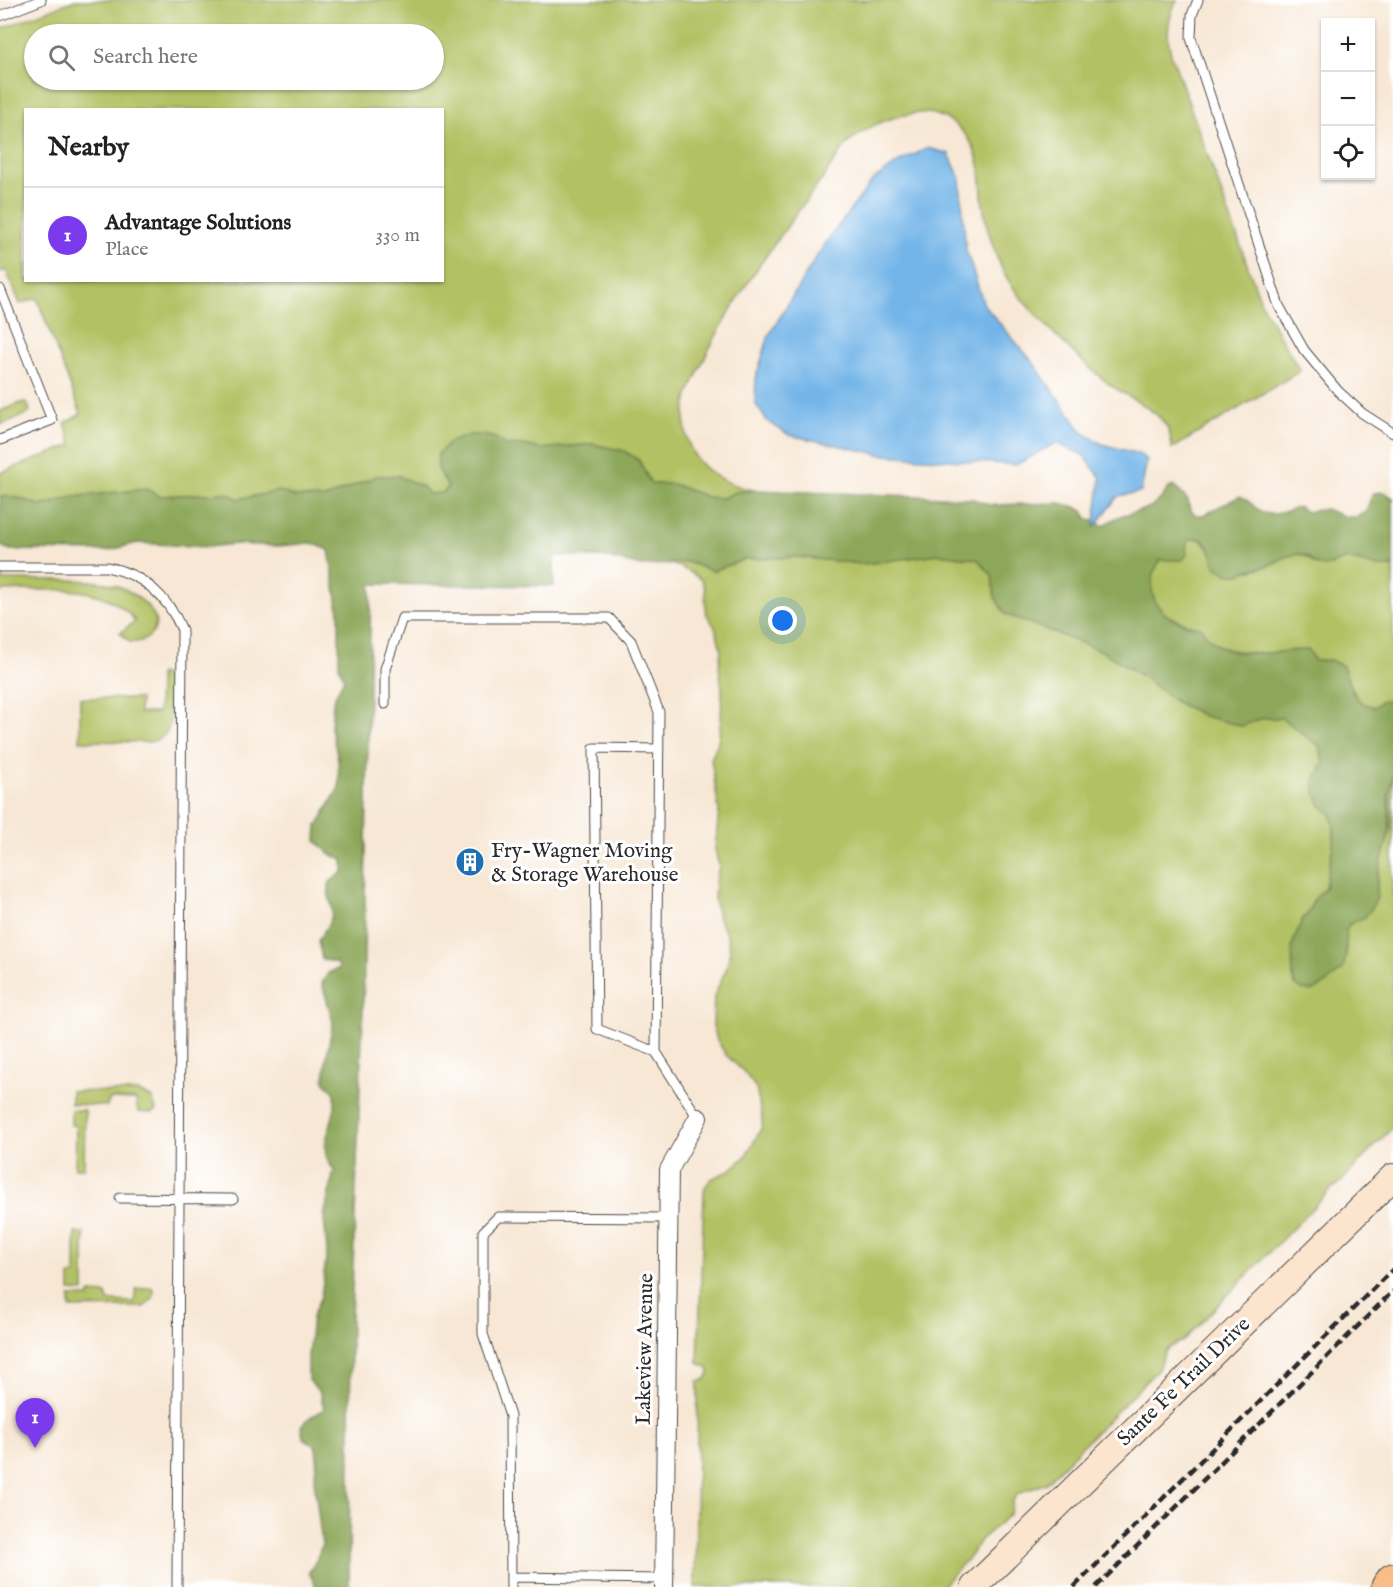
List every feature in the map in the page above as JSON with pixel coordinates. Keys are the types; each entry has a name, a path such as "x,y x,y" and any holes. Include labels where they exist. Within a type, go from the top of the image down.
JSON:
{"highway":[{"path":"1388,1587 1393,1580"}],"main road":[{"name":"Sante Fe Trail Drive","path":"974,1587 1393,1177"}],"street":[{"name":"Lakeview Avenue","path":"664,1583 669,1170 698,1118"}],"lane":[{"path":"0,16 41,0"},
{"path":"1198,0 1192,15 1191,38 1279,306 1304,350 1338,391 1362,413 1393,433"},
{"path":"0,289 52,420 0,440"},
{"path":"0,567 107,567 122,570 145,582 164,599 176,614 183,630 177,1587"},
{"path":"386,704 385,669 402,618 609,618 631,641 659,712 656,1052 698,1118"},
{"path":"656,1052 597,1029 594,748 659,749"},
{"path":"120,1198 232,1199"},
{"path":"664,1583 511,1582 510,1416 483,1334 483,1232 498,1217 668,1218"}],"green space":[{"path":"75,0 1177,0 1169,27 1171,54 1262,305 1300,371 1172,449 1168,429 1159,417 1105,381 1088,366 1032,311 1009,281 996,255 987,227 976,153 964,133 946,119 935,115 911,114 876,124 846,145 743,290 715,338 691,388 687,399 685,423 692,451 710,472 722,480 753,490 736,492 723,498 707,497 673,484 651,484 639,460 624,451 593,444 541,449 523,445 507,446 495,438 470,435 438,468 448,487 443,493 429,494 423,487 398,476 377,476 325,498 295,497 280,491 239,499 225,493 160,496 146,489 72,497 42,506 22,499 5,496 0,498 0,473 72,445 65,423 81,414 37,298 20,304 6,270 0,272 0,29"},
{"path":"23,402 27,403 30,411 28,414 0,425 0,411"},
{"path":"470,435 495,438 507,446 523,445 541,449 593,444 624,451 638,460 651,484 673,484 707,497 723,498 736,492 753,490 943,497 973,499 990,505 1060,503 1076,507 1083,511 1087,518 1104,526 1120,516 1154,505 1168,488 1174,486 1188,500 1190,510 1196,515 1203,515 1240,496 1261,512 1272,514 1299,507 1306,512 1325,509 1346,517 1357,517 1366,511 1373,493 1384,492 1393,498 1393,567 1378,567 1348,559 1323,567 1315,564 1307,556 1299,554 1288,556 1265,567 1239,574 1228,574 1216,567 1205,542 1196,539 1189,540 1186,548 1187,554 1183,560 1160,560 1152,586 1158,606 1166,614 1188,625 1201,627 1211,640 1222,648 1250,654 1309,650 1315,661 1330,660 1343,666 1352,692 1366,705 1374,707 1382,701 1393,699 1393,774 1388,797 1390,829 1377,878 1377,897 1365,917 1349,924 1346,930 1346,956 1343,969 1313,991 1302,990 1295,985 1292,946 1302,920 1310,911 1313,901 1325,888 1334,841 1334,824 1331,814 1321,805 1316,794 1314,781 1324,763 1319,746 1282,718 1263,718 1241,726 1204,716 1176,702 1142,676 1102,651 1005,614 995,597 992,575 977,559 939,554 863,564 798,557 745,559 713,571 687,562 642,566 604,557 554,556 554,586 371,584 363,1012 351,1319 349,1587 316,1587 309,1572 322,1545 314,1480 316,1447 303,1437 301,1426 310,1417 324,1409 320,1393 308,1379 308,1356 312,1317 321,1296 327,1252 324,1217 334,1170 326,1156 325,1149 334,1112 335,1093 324,1081 333,1022 322,983 328,973 339,968 337,963 322,959 318,941 332,914 330,882 343,872 343,859 331,855 316,841 317,826 339,788 338,759 331,728 333,701 344,678 339,666 339,613 329,550 312,543 279,546 235,544 207,547 137,543 107,551 11,550 0,546 0,498 5,496 22,499 42,506 72,497 146,489 160,496 226,493 239,499 280,491 295,497 325,498 377,476 399,476 423,487 429,494 443,493 448,487 438,468 438,454 450,442"},
{"path":"1197,538 1208,545 1213,557 1239,574 1297,554 1303,555 1315,564 1332,565 1348,559 1378,567 1393,567 1393,699 1382,701 1374,707 1367,705 1358,700 1348,679 1330,660 1315,661 1294,650 1266,654 1229,650 1215,643 1201,627 1189,625 1160,611 1151,589 1155,566 1163,558 1186,548 1189,540"},
{"path":"939,554 977,559 992,575 995,597 1005,614 1102,651 1142,676 1176,702 1241,726 1263,718 1282,718 1319,746 1325,763 1314,781 1321,805 1331,814 1334,824 1334,841 1325,888 1313,901 1310,911 1302,920 1298,933 1313,991 1328,981 1341,966 1346,955 1347,928 1369,912 1375,900 1378,871 1390,829 1390,788 1393,774 1393,1127 1183,1341 1166,1350 1158,1369 1046,1483 1018,1494 1013,1500 1010,1514 980,1540 970,1556 941,1587 695,1587 698,1381 705,1380 709,1374 708,1368 698,1363 704,1192 711,1179 730,1170 745,1157 762,1126 762,1118 756,1088 744,1072 726,1055 717,1040 713,1026 714,996 727,967 730,950 714,899 719,866 715,849 719,811 711,759 718,742 721,719 722,688 719,667 721,649 715,627 706,613 705,590 701,579 681,567 666,563 687,562 713,571 745,559 798,557 863,564"},
{"path":"0,580 78,580 120,587 135,595 149,608 156,623 154,631 143,640 130,642 120,633 135,621 122,608 107,599 91,593 73,591 0,591"},
{"path":"160,674 167,676 170,685 170,723 162,737 147,742 80,741 80,698 140,699 139,713 158,713"},
{"path":"71,1091 139,1092 152,1098 156,1110 152,1113 138,1112 136,1100 110,1099 107,1106 71,1104"},
{"path":"71,1110 85,1110 84,1168 75,1168 76,1126 71,1125"},
{"path":"75,1233 84,1233 84,1292 70,1291 70,1276 75,1275"},
{"path":"151,1287 154,1290 153,1298 144,1307 70,1308 70,1297 89,1297 90,1293 106,1294 108,1301 134,1302 136,1289"}],"water":[{"path":"928,148 949,154 960,178 966,250 984,305 1032,361 1082,432 1102,444 1139,454 1147,460 1141,492 1118,496 1094,528 1101,478 1083,455 1056,443 1016,465 883,455 789,435 767,421 755,403 756,377 769,335 822,248 872,181 901,161"}],"railway":[{"path":"1074,1587 1393,1269"},
{"path":"1096,1587 1393,1291"}],"place":[{"name":"Fry-Wagner Moving & Storage Warehouse","path":"470,862"},
{"name":"Advantage Solutions","path":"35,1448"}]}
